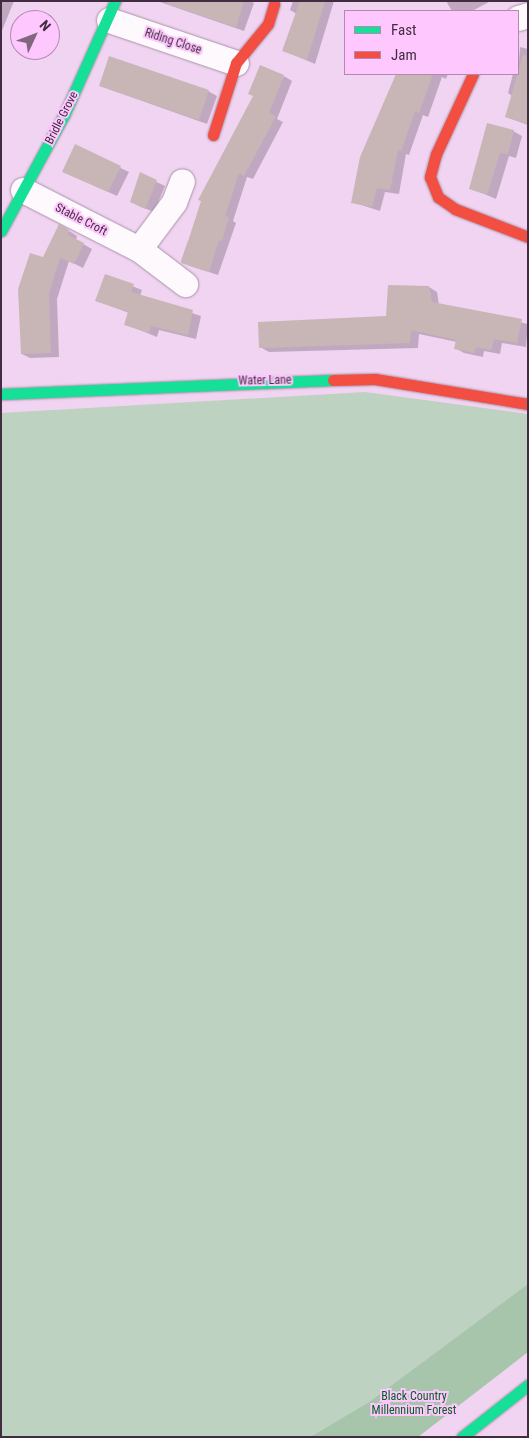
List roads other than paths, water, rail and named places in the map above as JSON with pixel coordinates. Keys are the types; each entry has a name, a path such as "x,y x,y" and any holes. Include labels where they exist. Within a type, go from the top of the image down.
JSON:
{"main road":[{"path":"213,135 236,63 257,41 268,24 274,4"},
{"name":"Bridle Grove","path":"1,231 64,116 112,11"},
{"path":"473,75 436,154 430,177 438,197 455,209 528,237"},
{"name":"Water Lane","path":"1,394 230,382 375,379 528,404"},
{"path":"462,1437 528,1385"}],"street":[{"name":"Riding Close","path":"112,11 236,63"},
{"path":"139,249 174,202 182,181"},
{"name":"Stable Croft","path":"24,190 139,249 185,284"}],"park label":[{"name":"Black Country Millennium Forest","path":"414,1404"}]}
